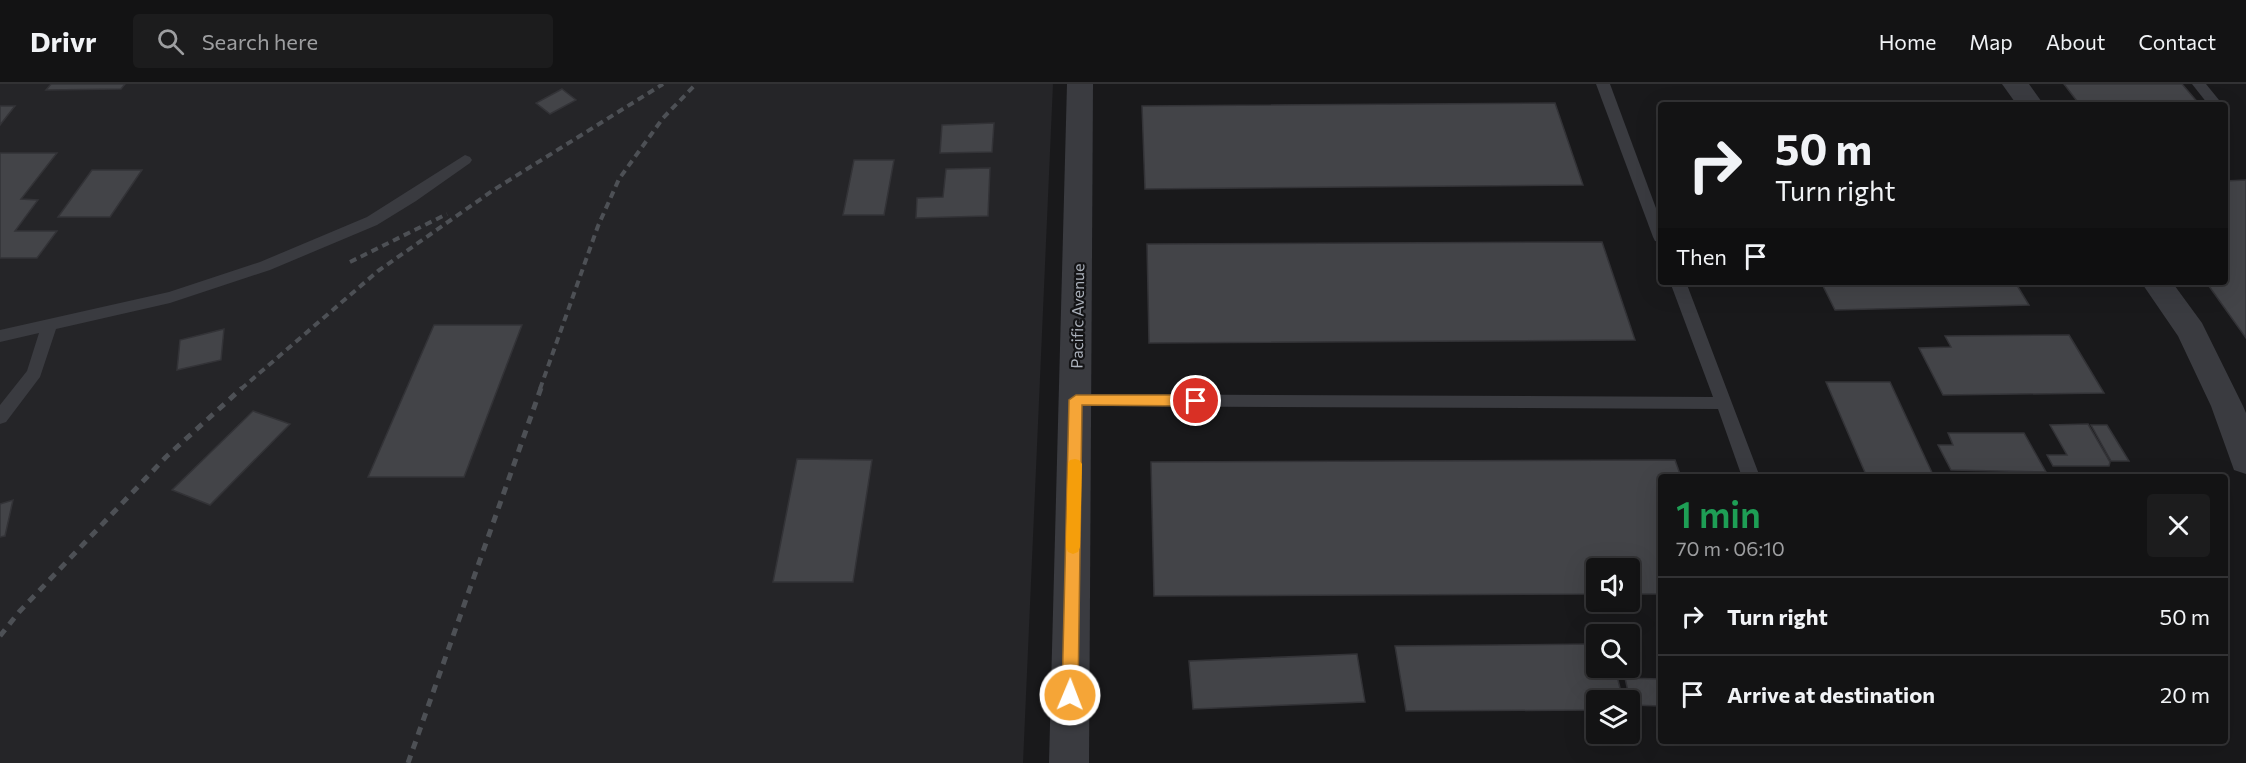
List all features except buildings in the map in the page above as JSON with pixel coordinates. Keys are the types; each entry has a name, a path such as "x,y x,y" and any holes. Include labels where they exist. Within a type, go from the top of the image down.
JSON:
{"street":[{"name":"Pacific Avenue","path":"1069,763 1080,84"},
{"path":"2015,84 2029,102"},
{"path":"2158,285 2191,332 2228,406 2246,460"}],"lane":[{"path":"1603,84 1658,232"},
{"path":"2199,84 2212,100"},
{"path":"0,336 170,297 265,266 372,221 411,198 465,160"},
{"path":"1679,285 1750,474"},
{"path":"0,417 34,373 49,325"},
{"path":"1076,400 1723,403"}],"shaded area":[{"path":"0,84 1053,84 1023,763 0,763"}],"railway":[{"path":"241,389 378,271 495,189 663,84"},
{"path":"540,389 598,226 619,179 663,118 696,84"},
{"path":"350,262 447,214"},
{"path":"0,636 19,612 166,457 242,388"},
{"path":"408,763 541,388"}],"slow traffic":[{"path":"1073,547 1075,464"}],"route":[{"path":"1070,695 1076,400 1196,401"}]}
